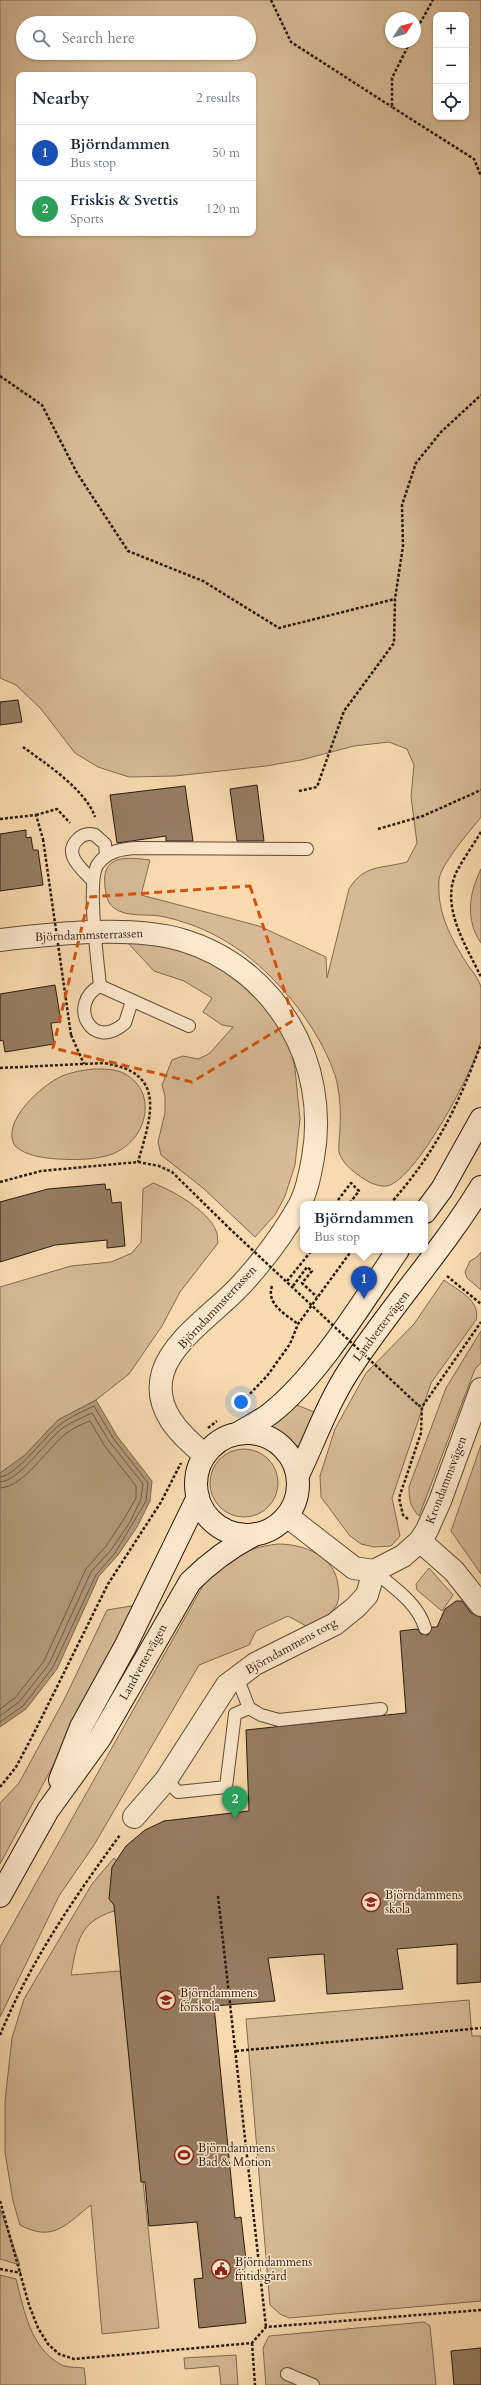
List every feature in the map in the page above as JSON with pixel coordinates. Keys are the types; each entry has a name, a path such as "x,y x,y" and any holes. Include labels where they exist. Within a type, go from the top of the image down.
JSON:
{"street":[{"name":"Björndammsterrassen","path":"0,940 38,935 146,933 182,940 225,960 268,995 302,1046 312,1078 317,1119 315,1145 309,1177 301,1201"},
{"path":"428,1208 442,1188 481,1119"},
{"name":"Landvettervägen","path":"298,1475 316,1438 330,1400 346,1375 458,1226 481,1187"},
{"name":"Björndammsterrassen","path":"205,1455 179,1432 169,1419 162,1402 161,1384 163,1372 182,1342 250,1274 284,1231 300,1203"},
{"path":"237,1434 262,1435 276,1442 292,1460 298,1475 297,1497 287,1516 273,1528 256,1534 234,1533 220,1527 209,1517 198,1497 198,1472 205,1455 219,1441 237,1434 270,1414 288,1399 312,1370 396,1253"},
{"name":"Krondammsvägen","path":"374,1571 403,1556 424,1535 440,1501 481,1388"},
{"name":"Landvettervägen","path":"48,1810 81,1727 126,1645 198,1497"},
{"path":"287,1516 354,1568 374,1571"},
{"name":"Landvettervägen","path":"0,1896 48,1810 100,1738 190,1582 210,1562 226,1550 256,1534"},
{"path":"424,1535 481,1606"},
{"name":"Björndammens torg","path":"134,1817 166,1780 219,1696 237,1677 255,1664 335,1624 356,1607 366,1595 374,1571"}],"lane":[{"path":"92,880 72,857 72,848 79,837 90,833 95,835 105,844 106,855"},
{"path":"100,986 92,880 98,863 106,855 118,850 136,848 308,849"},
{"path":"100,986 90,991 85,1002 84,1010 86,1020 100,1033 108,1034 126,1023 132,1001"},
{"path":"100,986 189,1026"},
{"path":"374,1571 402,1594 422,1615 425,1628"},
{"path":"237,1677 249,1708 261,1715 279,1720 381,1710"},
{"path":"166,1780 178,1792 226,1787 235,1714 249,1708"},
{"path":"287,2374 313,2385"}],"path":[{"path":"271,0 292,42 474,159 481,176"},
{"path":"421,21 433,0"},
{"path":"392,107 392,78 407,48"},
{"path":"0,376 42,406 77,473 128,551 203,581 278,628 395,599"},
{"path":"299,791 317,788 344,711 394,642 395,599 403,546 402,505 416,463 441,432 481,395"},
{"path":"23,747 52,768 84,798 97,823 95,835"},
{"path":"378,829 424,816 481,790"},
{"path":"0,819 36,815 56,809 63,814 79,837"},
{"path":"36,815 43,839 71,1035 84,1064"},
{"path":"481,832 456,872 451,899 455,924 481,978"},
{"path":"393,1201 412,1180 439,1141 462,1094 481,1044"},
{"path":"0,1068 84,1064 118,1065 130,1070 148,1088 151,1103 150,1120 138,1162"},
{"path":"0,1182 41,1171 138,1162 159,1166 172,1172 229,1228 293,1286 418,1405 422,1407"},
{"path":"337,1201 351,1183 359,1191 351,1201"},
{"path":"287,1281 310,1253"},
{"path":"293,1286 307,1267 312,1270 302,1283 318,1297"},
{"path":"277,1278 283,1269"},
{"path":"444,1273 481,1304"},
{"path":"273,1283 270,1296 273,1302 298,1324"},
{"path":"424,1535 403,1515 399,1498 421,1433 422,1407 481,1322"},
{"path":"0,2035 36,1960 83,1886 134,1817"},
{"path":"218,1896 266,2327"},
{"path":"236,2051 481,2028"},
{"path":"0,2201 38,2328 48,2344 59,2354 74,2359 252,2343 266,2327 481,2310"},
{"path":"0,2269 22,2273"},
{"path":"252,2343 255,2385"}],"highlighted area":[{"path":"250,886 294,1020 192,1082 53,1048 89,897"}],"shaded area":[{"path":"0,0 481,0 481,817 450,857 439,880 439,892 442,914 450,934 481,988 481,1041 456,1098 442,1122 428,1145 413,1165 399,1179 387,1186 375,1184 366,1180 349,1168 343,1160 339,1152 340,1105 335,1074 323,1047 305,1017 271,977 244,953 213,934 179,921 160,916 130,914 119,911 110,904 107,899 105,876 107,868 111,863 117,860 132,858 150,860 141,895 259,926 326,957 327,978 349,889 361,875 367,871 407,862 417,843 411,797 414,765 407,749 389,742 354,746 301,760 266,766 175,776 129,777 98,767 75,753 41,709 16,685 0,678"},
{"path":"481,869 481,943 473,925 470,906 474,887"},
{"path":"126,941 168,944 229,971 257,995 280,1026 290,1046 295,1069 300,1119 295,1165 285,1196 275,1215 255,1237 203,1188 161,1155 158,1142 165,1113 165,1096 162,1085 172,1060 183,1056 198,1059 209,1054 233,1027 222,1025 203,1012 212,998 184,981 154,971"},
{"path":"94,1069 121,1072 133,1080 141,1090 145,1102 145,1114 141,1127 134,1138 124,1147 112,1154 85,1159 53,1159 41,1157 24,1152 15,1146 12,1136 13,1126 25,1105 34,1096 44,1087 62,1076 78,1071"},
{"path":"153,1183 189,1202 206,1216 217,1232 218,1243 180,1292 162,1326 129,1374 96,1400 58,1420 25,1455 0,1473 0,1287 71,1266 111,1262 132,1253 141,1242 143,1189"},
{"path":"481,1252 481,1290 467,1278 465,1272 470,1261 477,1257"},
{"path":"444,1280 472,1301 477,1313 476,1320 431,1383 392,1498 400,1536 391,1546 374,1547 361,1544 350,1536 321,1497 320,1476 335,1429 366,1373 414,1324"},
{"path":"481,1331 481,1363 475,1369 419,1516 411,1503 409,1487 446,1388"},
{"path":"297,1405 314,1412 300,1448 271,1426"},
{"path":"481,1445 481,1574 451,1531"},
{"path":"244,1449 257,1452 268,1459 275,1470 278,1483 275,1496 268,1507 257,1514 244,1517 231,1514 220,1507 213,1496 210,1483 213,1470 220,1459 231,1452"},
{"path":"278,1544 298,1546 308,1549 325,1559 336,1575 339,1593 336,1606 328,1615 310,1628 288,1616 256,1631 249,1645 199,1665 94,1845 59,1896 0,2017 0,1947 205,1582 222,1567 238,1556 255,1548"},
{"path":"429,1568 453,1595 442,1611 417,1590 416,1584"},
{"path":"131,1606 138,1608 0,1864 0,1803 19,1783 64,1700 107,1610"},
{"path":"114,1858 120,1865 116,1884 114,1911 93,1921 87,1927 78,1943 71,1975 120,1971 159,2328 102,2334 91,2205 67,2224 51,2232 32,2230 20,2225 13,2201 5,2152 5,2101 12,2038 24,1999 92,1884"},
{"path":"469,2000 472,2036 481,2036 481,2301 289,2318 280,2314 270,2305 246,2019"},
{"path":"0,2209 20,2265 0,2259"},
{"path":"0,2275 16,2279 30,2327 42,2348 50,2357 62,2365 84,2368 86,2385 0,2385"},
{"path":"424,2322 430,2326 436,2385 266,2385 263,2348 269,2336"},
{"path":"236,2355 238,2385 221,2385 219,2366 185,2369 184,2358"}],"water":[{"path":"96,1400 117,1436 152,1481 150,1501 137,1527 118,1555 99,1576 57,1669 26,1709 0,1727 0,1473 25,1455 58,1420"}],"building":[{"path":"18,700 22,722 0,725 0,702"},
{"path":"257,785 264,841 237,841 230,789"},
{"path":"185,786 193,841 166,841 166,836 117,843 110,795"},
{"path":"26,830 26,838 31,837 33,850 38,850 43,885 0,891 0,834"},
{"path":"55,985 61,1022 51,1023 54,1044 5,1052 3,1040 0,1041 0,994"},
{"path":"105,1184 106,1190 110,1189 112,1203 121,1202 125,1246 107,1248 107,1240 55,1245 0,1262 0,1202 48,1189"},
{"path":"456,1601 462,1601 471,1613 481,1617 481,1982 457,1984 457,1944 397,1949 403,1989 327,1994 324,1954 268,1958 275,2001 214,2006 235,2218 241,2217 246,2260 239,2261 246,2323 199,2328 194,2279 203,2278 197,2222 149,2226 145,2182 141,2182 114,1905 109,1899 112,1867 126,1846 145,1830 164,1821 249,1811 246,1730 406,1713 400,1631 417,1629 421,1634 428,1635 432,1627 437,1627 445,1609"},
{"path":"481,2348 481,2385 454,2385 451,2351"}],"place":[{"name":"Björndammen","path":"364,1299"},
{"name":"Friskis & Svettis","path":"235,1819"},
{"name":"Björndammens skola","path":"371,1902"},
{"name":"Björndammens förskola","path":"166,2000"},
{"name":"Björndammens Bad & Motion","path":"184,2155"},
{"name":"Björndammens fritidsgård","path":"221,2269"}]}
